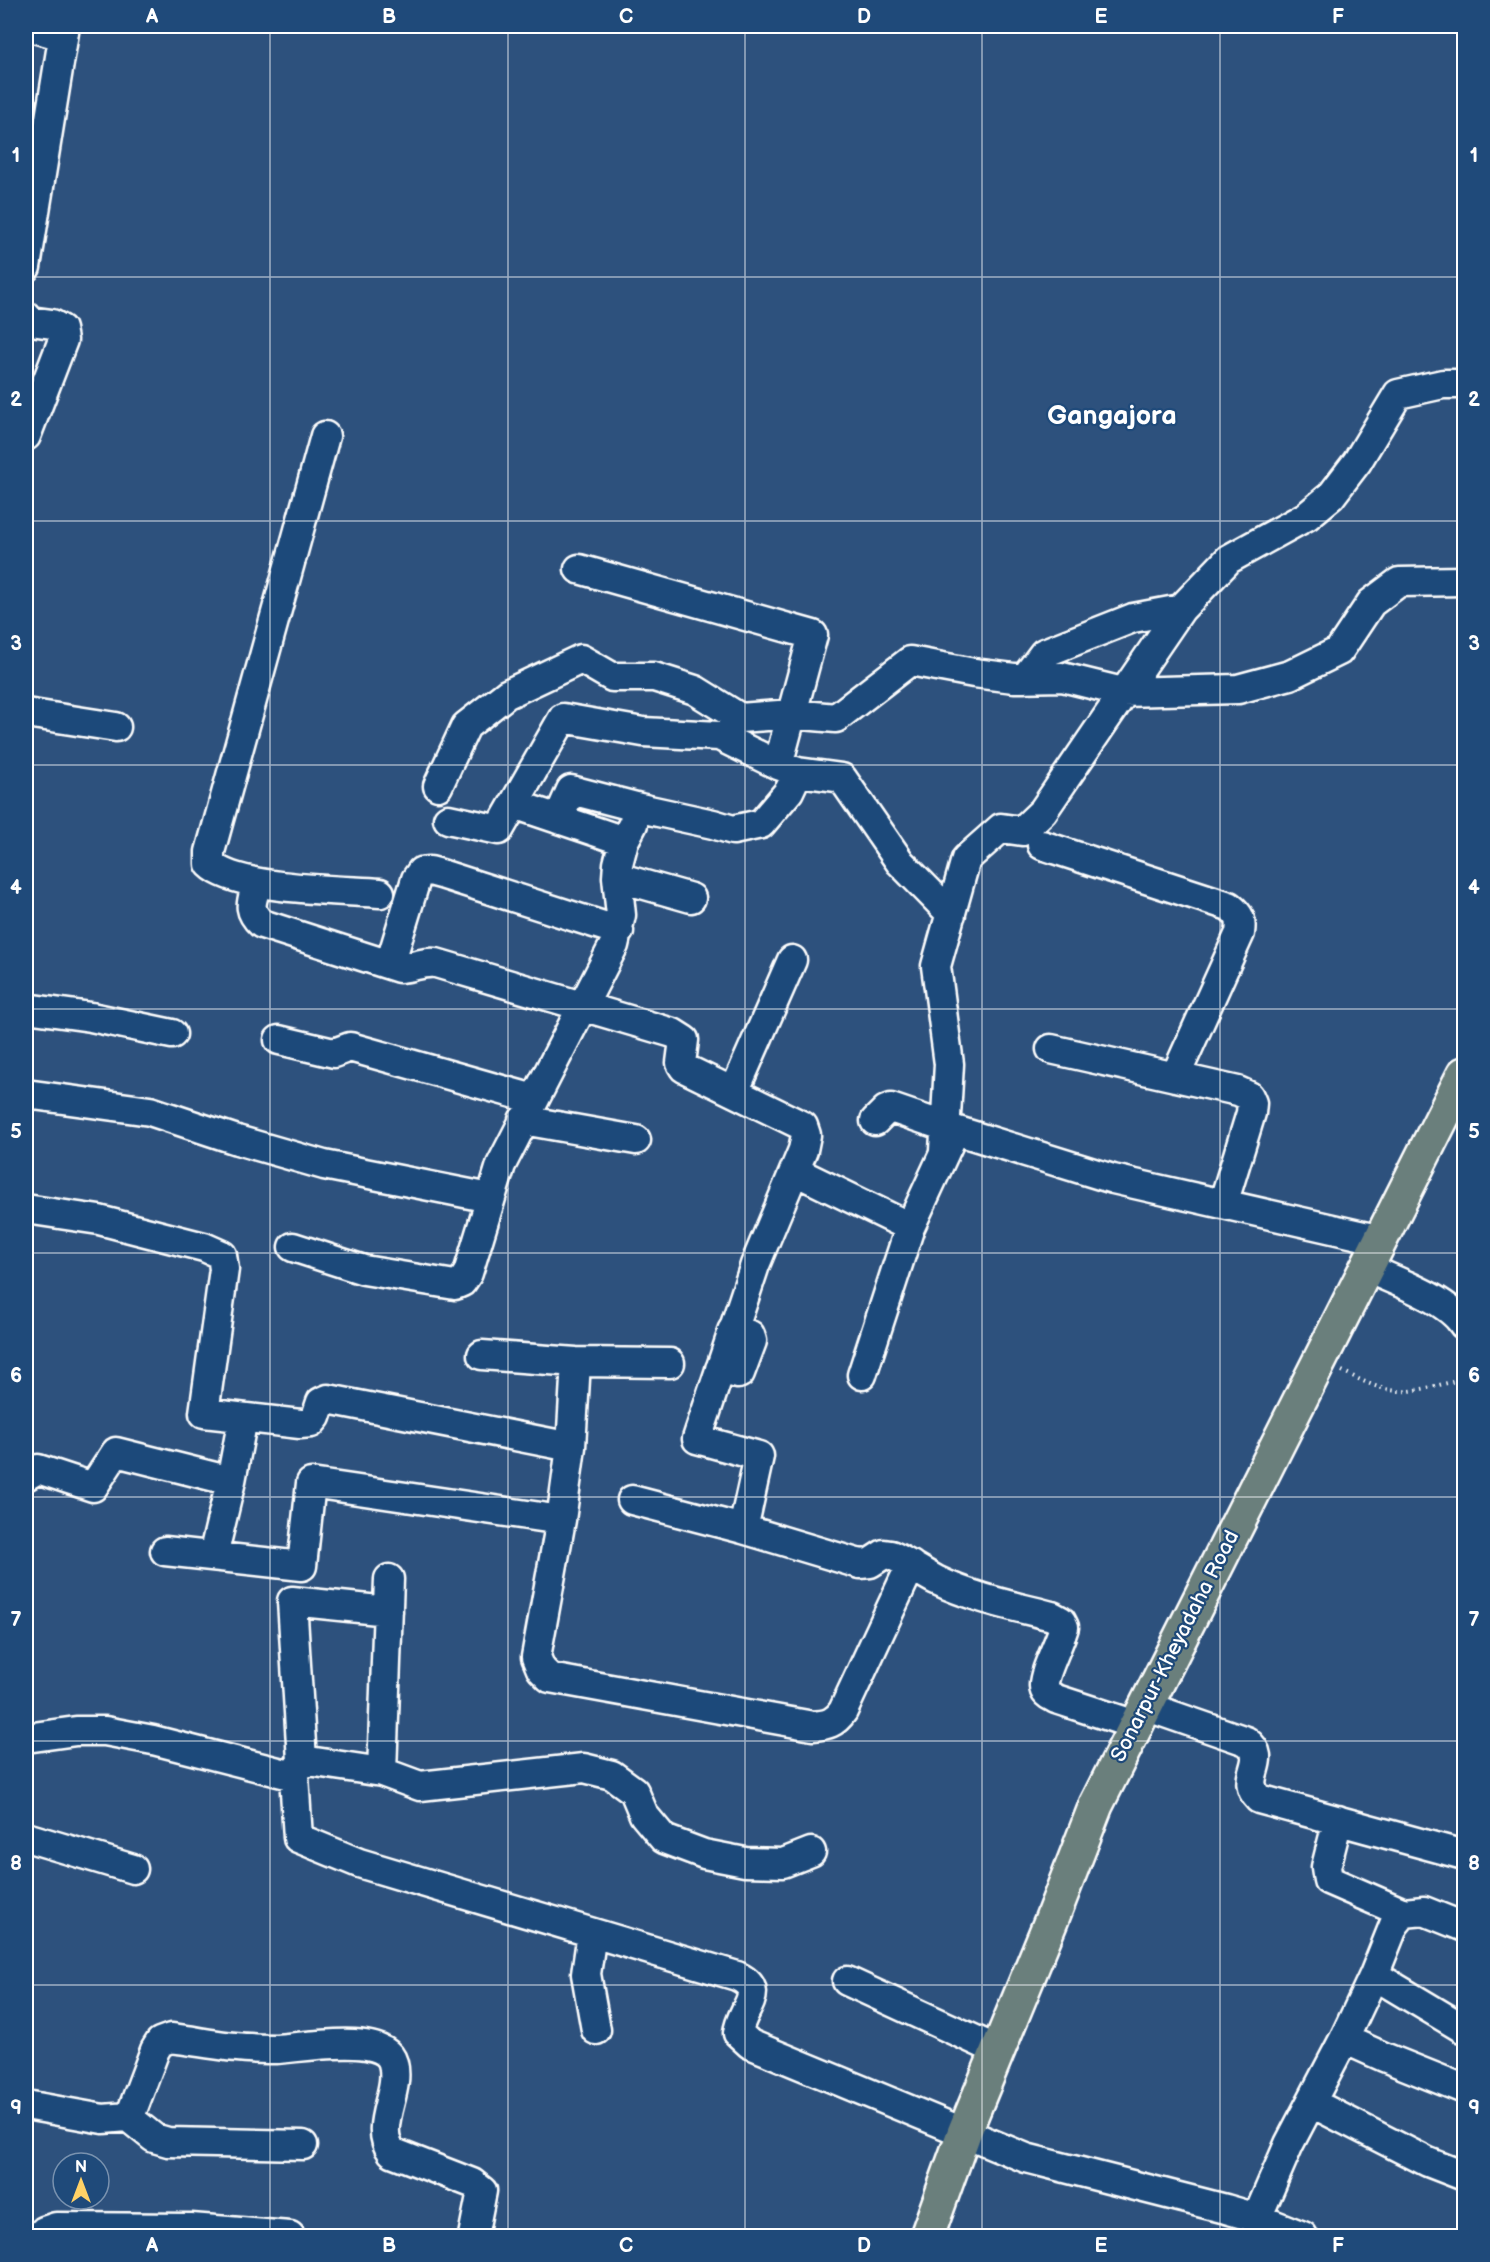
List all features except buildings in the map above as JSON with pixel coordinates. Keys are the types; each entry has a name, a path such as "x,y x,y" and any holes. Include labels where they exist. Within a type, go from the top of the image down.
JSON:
{"main road":[{"name":"Sonarpur-Kheyadaha Road","path":"927,2236 964,2133 1096,1806 1464,1074"}],"street":[{"path":"26,267 33,179 64,31 27,26"},
{"path":"26,316 30,321 52,324 62,329 63,340 26,436"},
{"path":"862,1375 910,1227 948,1136 949,1064 936,966 966,859 1001,828 1022,831 1044,811 1181,609 1229,559 1307,516 1331,495 1357,462 1398,394 1443,384 1464,384"},
{"path":"325,436 210,852 210,864 218,871 257,883 380,893"},
{"path":"558,819 571,790 733,830 780,820 789,791 788,768 792,714 813,635 579,569"},
{"path":"438,786 466,726 507,694 581,659 612,677 654,677 694,690 740,718 792,714 836,718 910,661 975,673 1025,678 1062,677 1123,692 1238,689 1290,675 1339,651 1371,603 1399,582 1464,581"},
{"path":"1025,678 1044,653 1133,618 1181,609"},
{"path":"26,713 116,727"},
{"path":"448,819 499,830 563,718 643,732 719,736 788,768 842,778 900,862 951,914"},
{"path":"514,804 624,842"},
{"path":"293,1247 364,1270 455,1285 462,1282 468,1274 501,1165 614,945 619,931 621,900 617,878 624,842 640,808"},
{"path":"1042,845 1229,906 1239,914 1240,933 1175,1077"},
{"path":"390,964 416,879 421,872 430,871 441,874 619,931"},
{"path":"617,878 691,898"},
{"path":"257,883 250,907 252,915 262,924 390,964 409,968 423,963 436,963 680,1036 684,1040 681,1063 684,1068 803,1126 806,1136 795,1172 755,1265 697,1439 759,1456 743,1529"},
{"path":"734,1092 792,960"},
{"path":"26,1008 91,1017 171,1034"},
{"path":"279,1040 334,1053 350,1047 529,1109 636,1140"},
{"path":"1051,1049 1238,1091 1249,1096 1252,1103 1251,1113 1222,1204"},
{"path":"26,1094 150,1111 237,1140 324,1165 490,1198"},
{"path":"875,1121 891,1108 948,1136 1113,1179 1222,1204 1374,1254 1454,1311 1464,1325"},
{"path":"795,1172 910,1227"},
{"path":"26,1209 99,1220 204,1247 222,1256 224,1269 204,1413 300,1424 311,1423 316,1417 321,1402 328,1399 571,1447"},
{"path":"482,1354 576,1362 670,1363"},
{"path":"576,1362 571,1447 561,1520 536,1657 541,1669 550,1678 813,1726 828,1724 838,1719 911,1565"},
{"path":"213,1556 243,1418"},
{"path":"26,1476 38,1469 93,1487 116,1452 231,1481"},
{"path":"165,1551 302,1566 311,1483 561,1520"},
{"path":"632,1500 743,1529 848,1561 870,1563 884,1554 891,1555 935,1580 959,1590 984,1599 1052,1616 1061,1621 1064,1627 1046,1678 1044,1687 1046,1694 1056,1699 1246,1741 1254,1747 1257,1756 1251,1784 1252,1792 1259,1799 1464,1855"},
{"path":"382,1772 389,1579"},
{"path":"388,1611 292,1601 298,1838 359,1863 736,1976 746,1980 753,1995 739,2025 738,2033 750,2044 1026,2158 1257,2218 1303,2236"},
{"path":"26,1738 76,1731 105,1731 298,1768 382,1772 420,1786 584,1768 612,1775 634,1791 644,1815 664,1839 694,1850 745,1862 783,1863 811,1852"},
{"path":"1338,1820 1326,1867 1328,1880 1404,1913 1424,1911 1464,1927"},
{"path":"26,1837 133,1869"},
{"path":"1257,2218 1289,2144 1312,2103 1374,1975 1394,1925 1404,1913"},
{"path":"592,1933 586,1974 596,2030"},
{"path":"1374,1975 1464,2029"},
{"path":"848,1981 997,2050"},
{"path":"26,2105 103,2119 119,2120 128,2117 155,2050 160,2042 171,2038 247,2048 276,2049 346,2043 378,2048 389,2055 393,2062 394,2074 384,2133 386,2144 392,2152 472,2183 482,2191 473,2236"},
{"path":"1344,2039 1464,2089"},
{"path":"1312,2103 1428,2162 1464,2176"},
{"path":"128,2117 154,2138 168,2142 303,2145"},
{"path":"40,2236 44,2231 56,2227 129,2233 191,2232 290,2236"}],"path":[{"path":"1319,1361 1383,1389 1409,1390 1464,1380"}],"district":[{"name":"Gangajora","path":"1112,416"}]}
